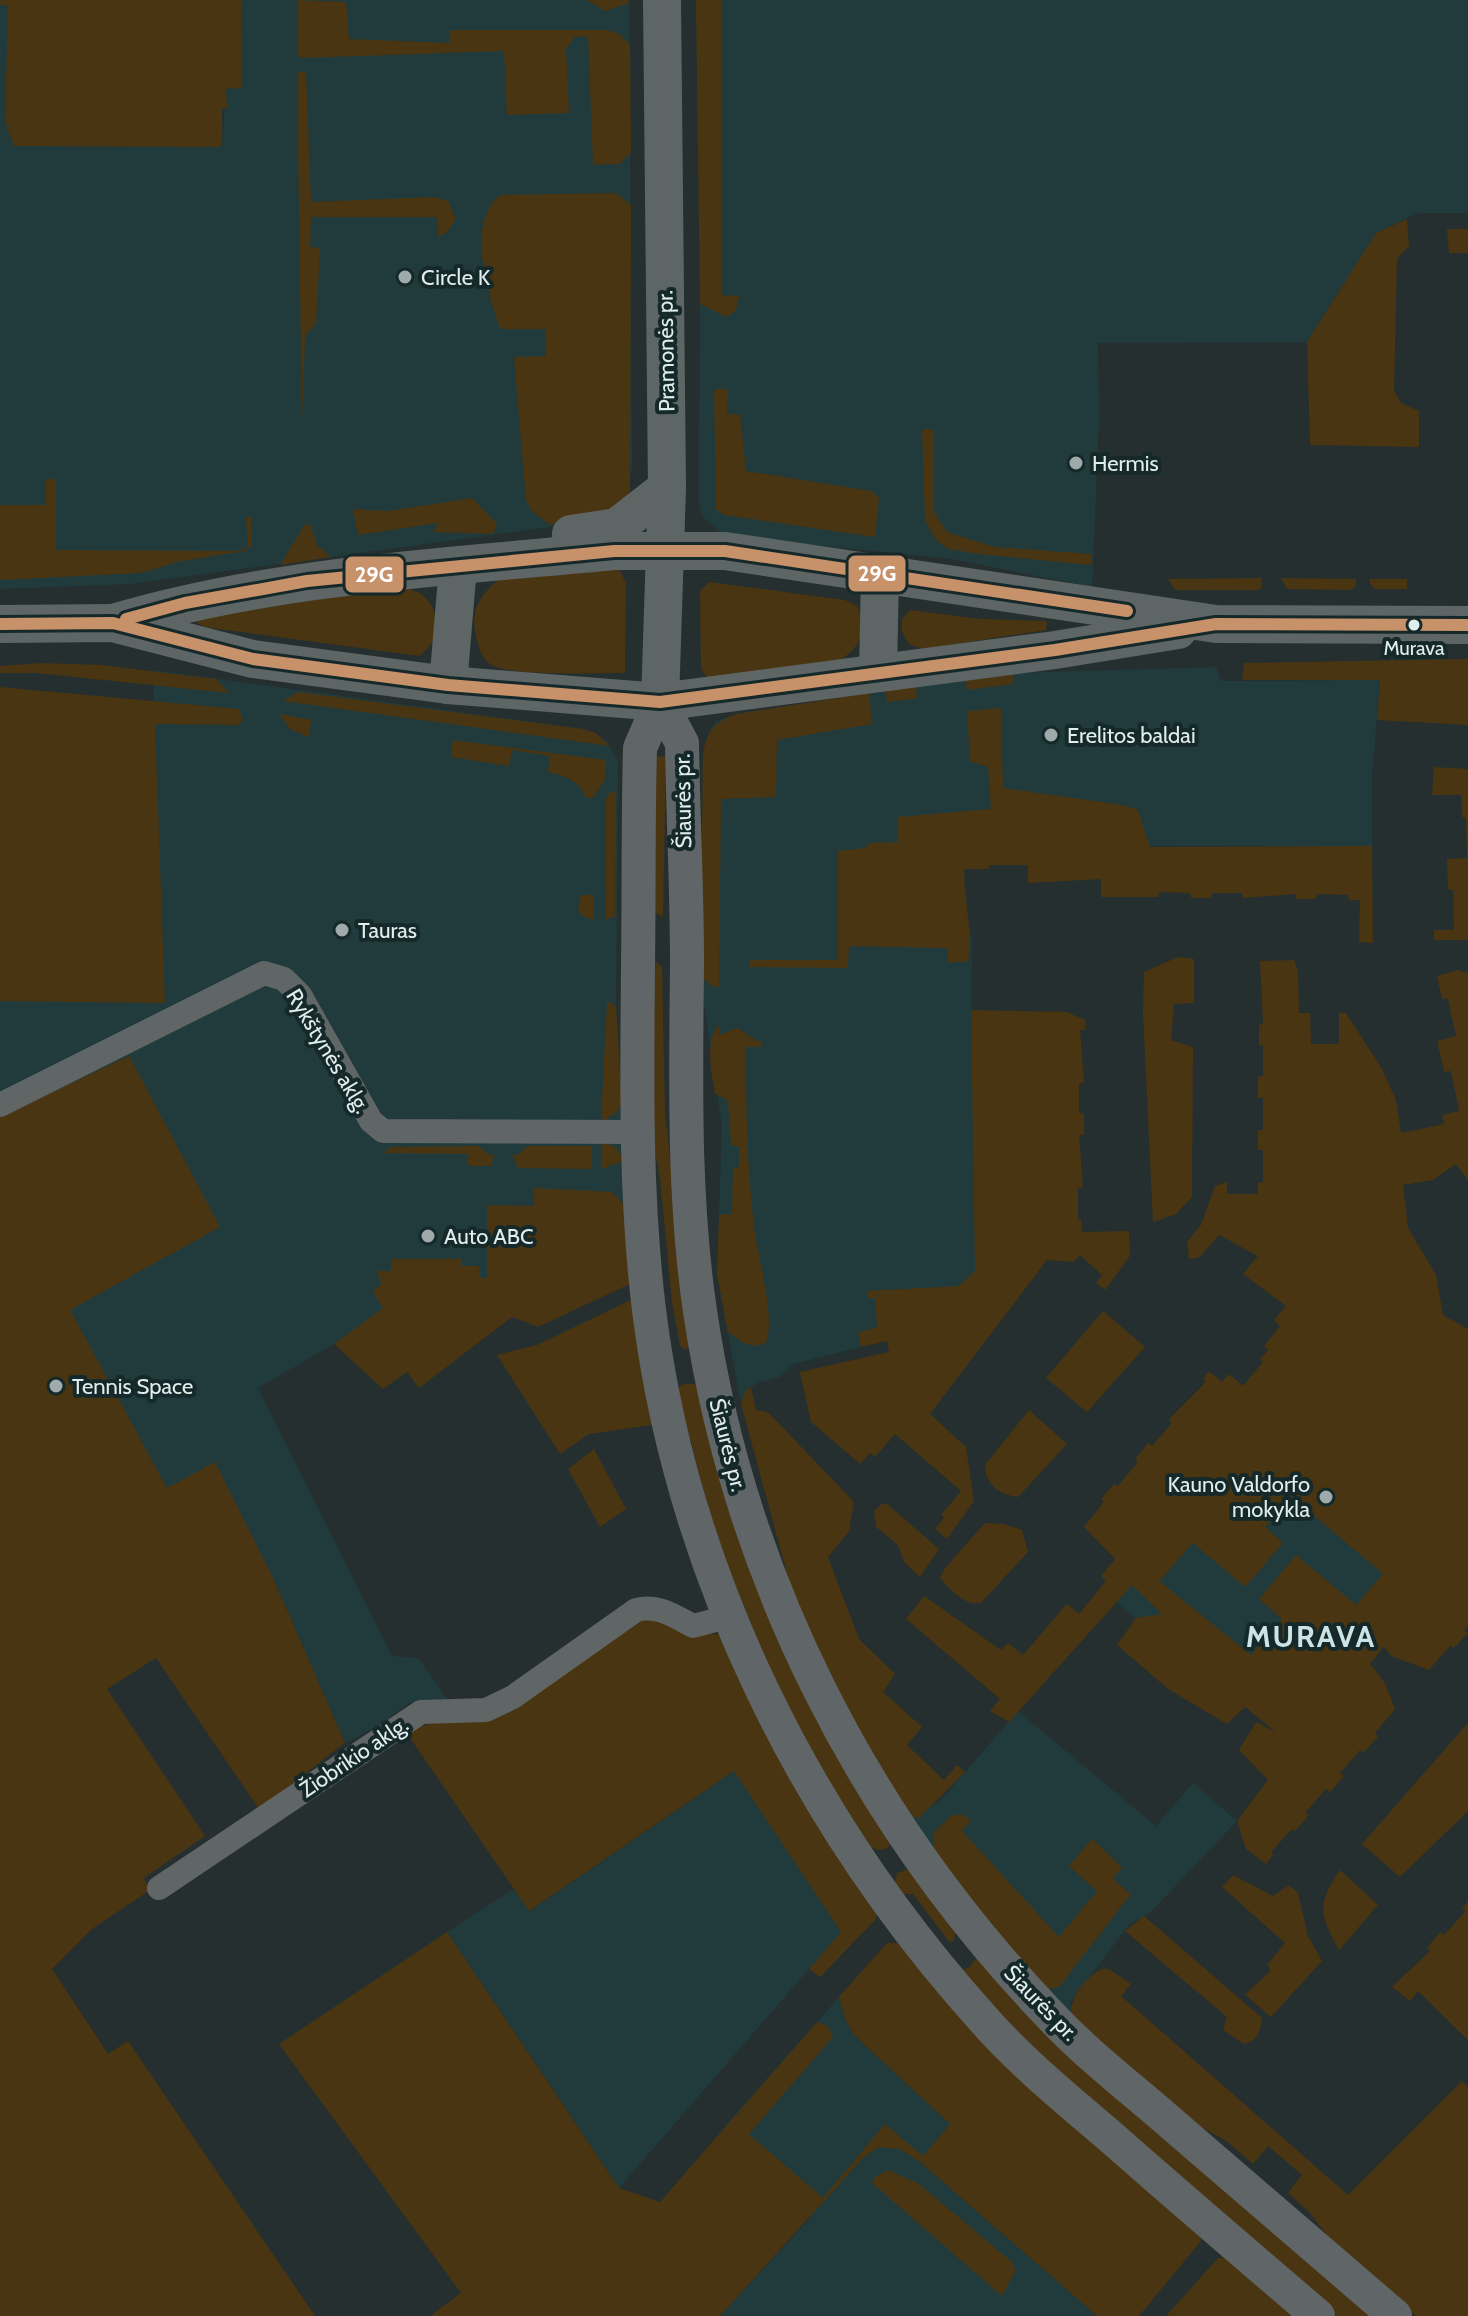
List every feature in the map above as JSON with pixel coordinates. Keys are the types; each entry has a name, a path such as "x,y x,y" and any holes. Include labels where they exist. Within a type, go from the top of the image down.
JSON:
{"main road":[{"name":"Pramonės pr.","path":"660,702 667,488 662,0"},
{"path":"418,569 470,546 617,527 667,488"},
{"path":"113,623 170,606 248,591 418,569 665,550 725,551 1216,624 1468,625"},
{"path":"448,685 458,566"},
{"path":"878,673 880,574"},
{"path":"0,624 113,623 253,659 448,685 660,702 1216,624"},
{"name":"Šiaurės pr.","path":"660,702 640,748 637,1179 655,1346 686,1488 731,1616 792,1753 867,1872 936,1965 988,2026 1064,2097 1318,2316"},
{"name":"Šiaurės pr.","path":"660,702 682,743 689,1186 699,1308 709,1368 738,1488 800,1652 833,1719 909,1844 976,1934 1068,2033 1395,2316"},
{"path":"638,929 661,934 687,958"},
{"path":"655,1346 680,1363 709,1368"},
{"path":"867,1872 909,1844"},
{"path":"936,1965 976,1934"}],"street":[{"name":"Rykštynės aklg.","path":"0,1105 264,973 284,979 300,995 371,1121 383,1131 637,1132"},
{"name":"Žiobrikio aklg.","path":"159,1888 421,1712 486,1710 513,1697 636,1610 648,1606 665,1610 693,1626 731,1616"}],"shaded area":[{"path":"0,0 241,0 242,88 226,89 227,108 222,109 222,147 14,146 5,122 8,5 0,5"},
{"path":"241,0 629,0 632,470 557,526 130,584 0,589 0,5 8,5 5,122 222,147 226,89 242,88"},
{"path":"297,0 346,2 349,39 449,43 450,30 606,30 620,34 630,45 631,152 620,164 593,165 588,36 575,37 566,49 569,113 507,115 504,51 302,58 297,55"},
{"path":"587,0 629,0 629,3 605,11"},
{"path":"696,0 1468,0 1468,213 1418,213 1376,233 1307,342 1098,343 1099,421 1092,587 952,559 724,536 702,516 699,502"},
{"path":"696,0 721,0 722,295 739,296 736,311 726,317 700,304"},
{"path":"306,71 311,202 435,197 448,201 456,219 447,232 438,237 438,217 311,217 310,247 320,248 316,323 305,337 302,425 297,73"},
{"path":"616,193 631,205 630,497 627,506 550,525 531,510 526,500 514,357 546,356 546,329 500,329 482,259 484,223 489,208 500,195"},
{"path":"1407,219 1409,246 1397,259 1394,391 1401,403 1419,411 1419,447 1310,445 1307,342 1376,233"},
{"path":"1447,229 1468,229 1468,253 1449,253"},
{"path":"714,389 728,389 727,414 740,415 746,471 871,491 879,497 875,537 724,515 716,509"},
{"path":"922,429 934,429 934,512 947,532 995,547 1091,554 1091,565 978,554 948,549 936,540 925,521"},
{"path":"46,479 56,479 56,550 239,551 248,547 246,517 251,517 252,546 244,551 177,562 141,573 0,580 0,505 46,505"},
{"path":"472,498 497,524 493,534 433,532 438,523 358,535 353,509 389,511"},
{"path":"305,524 311,526 317,545 331,557 280,565"},
{"path":"618,567 626,583 625,673 505,669 489,663 482,655 476,634 475,613 485,593 502,577"},
{"path":"1262,578 1261,589 1256,590 1175,590 1168,579"},
{"path":"1281,578 1356,579 1356,586 1351,590 1287,589"},
{"path":"1370,579 1407,579 1407,589 1375,589"},
{"path":"709,582 845,600 857,606 862,623 860,637 853,650 839,661 710,681 701,669 700,591"},
{"path":"402,587 421,594 433,608 435,635 432,643 419,656 204,627 195,621 197,617"},
{"path":"910,610 980,619 1047,621 1046,630 923,649 909,644 902,632 902,619"},
{"path":"1468,659 1468,725 1377,720 1380,680 1242,680 1244,663"},
{"path":"42,663 101,665 216,679 229,693 36,673 0,673 0,666"},
{"path":"1216,667 1221,681 1380,680 1372,776 1372,846 965,846 964,902 972,940 971,1010 989,1025 1027,1214 952,1324 793,1364 780,1377 759,1382 745,1391 741,1404 717,1275 722,1126 700,976 703,753 715,722 736,714 1013,673"},
{"path":"153,670 583,729 606,740 618,761 616,1006 632,1283 334,1344 258,1388 392,1656 418,1658 448,1700 409,1703 381,1724 345,1743 274,1580 106,1690 0,1766 0,1001 164,1002"},
{"path":"1013,673 1014,684 967,690 965,678"},
{"path":"0,687 239,709 243,721 238,725 155,724 165,1003 0,1001"},
{"path":"916,687 917,698 887,702 886,691"},
{"path":"298,692 583,729 596,733 610,746 283,701"},
{"path":"869,693 872,724 777,740 776,797 721,799 719,986 714,988 700,976 703,753 707,738 717,724 736,714"},
{"path":"1001,708 1003,788 1138,810 1150,847 1372,846 1373,943 1359,942 1360,900 1349,900 1348,895 1317,894 1316,899 1296,899 1295,894 1243,898 1242,893 1212,893 1211,898 1191,898 1190,893 1159,892 1158,897 1101,897 1101,879 1028,883 1028,865 989,865 989,869 964,869 968,962 948,962 947,948 849,946 848,968 749,967 749,960 838,960 838,851 865,848 869,843 897,842 897,817 991,809 988,767 970,761 967,711"},
{"path":"279,714 311,720 309,737 290,729"},
{"path":"453,740 606,760 605,779 593,798 586,798 571,780 548,772 550,756 512,750 509,766 451,757"},
{"path":"666,756 663,917 654,912 652,757"},
{"path":"1434,767 1468,769 1468,940 1434,940 1434,930 1454,930 1453,890 1448,889 1447,859 1467,858 1466,818 1462,817 1461,795 1432,795"},
{"path":"616,791 615,917 606,919 606,799 610,792"},
{"path":"581,895 593,895 593,920 581,915 578,908"},
{"path":"1178,957 1194,959 1194,1003 1174,1004 1171,1040 1193,1047 1192,1197 1176,1214 1153,1222 1143,1014 1144,972"},
{"path":"1294,960 1298,971 1299,1013 1310,1013 1311,1044 1339,1044 1339,1013 1346,1013 1382,1069 1396,1100 1401,1133 1444,1124 1442,1115 1459,1111 1451,1071 1444,1072 1437,1041 1456,1036 1448,998 1442,999 1437,976 1457,970 1468,973 1468,1180 1456,1164 1433,1180 1403,1185 1408,1228 1436,1275 1443,1315 1468,1329 1468,1626 1464,1630 1468,1633 1454,1648 1450,1646 1429,1670 1391,1656 1384,1646 1370,1664 1385,1683 1395,1709 1375,1733 1378,1737 1364,1752 1360,1750 1340,1773 1344,1776 1330,1792 1326,1789 1306,1812 1308,1816 1295,1831 1292,1829 1271,1852 1273,1855 1266,1864 1246,1849 1237,1821 1268,1780 1239,1750 1256,1722 1276,1732 1245,1707 1227,1724 1168,1689 1117,1645 1136,1618 1162,1614 1132,1585 1009,1722 990,1711 1000,1699 906,1619 924,1596 1001,1650 1008,1643 1023,1655 1067,1604 1079,1614 1106,1581 1101,1576 1115,1559 1084,1527 1104,1502 1101,1499 1114,1484 1118,1486 1138,1462 1135,1459 1148,1443 1152,1446 1172,1423 1169,1419 1206,1382 1203,1379 1209,1371 1222,1382 1229,1374 1243,1386 1263,1362 1260,1359 1268,1350 1264,1346 1280,1326 1274,1320 1286,1306 1243,1274 1258,1256 1219,1235 1200,1257 1189,1259 1187,1242 1201,1225 1215,1186 1227,1182 1227,1194 1258,1194 1258,1183 1263,1182 1263,1150 1258,1150 1258,1130 1263,1130 1263,1098 1258,1098 1258,1077 1263,1076 1263,1046 1259,1045 1259,1025 1263,1024 1260,961","holes":["1291,1496 1383,1574 1356,1605 1296,1555 1259,1599 1282,1619 1251,1655 1159,1581 1193,1543 1245,1587 1283,1543 1265,1527"]},
{"path":"655,961 662,967 665,1113 691,1344 686,1350 680,1346 672,1302 660,1178 648,1114 651,965"},
{"path":"607,1001 616,1006 622,1103 617,1112 601,1122"},
{"path":"971,1010 1067,1012 1085,1020 1085,1030 1080,1030 1084,1083 1079,1083 1079,1113 1084,1114 1084,1135 1079,1135 1083,1187 1078,1188 1078,1219 1081,1220 1082,1232 1129,1231 1130,1256 1105,1290 1096,1283 1102,1275 1080,1255 1073,1262 1047,1260 930,1414 966,1447 974,1501 947,1539 935,1529 944,1518 941,1515 961,1491 895,1434 875,1457 870,1453 860,1464 811,1422 800,1372 889,1352 887,1341 861,1347 858,1333 877,1327 875,1298 868,1298 867,1291 959,1286 975,1271"},
{"path":"719,1025 719,1035 738,1028 757,1041 762,1040 762,1047 746,1047 747,1137 752,1204 769,1317 766,1342 756,1346 746,1344 728,1332 717,1275 719,1215 732,1214 733,1168 739,1167 739,1147 731,1145 728,1100 715,1094 712,1077 710,1049"},
{"path":"129,1056 220,1227 70,1310 167,1488 215,1462 274,1580 345,1743 259,1809 156,1658 107,1689 205,1836 144,1878 150,1890 92,1929 52,1969 108,2054 128,2041 315,2316 0,2316 0,1117"},
{"path":"601,1141 615,1147 623,1157 621,1162 601,1169"},
{"path":"479,1146 489,1155 494,1155 491,1166 468,1166 468,1154 383,1153 391,1147"},
{"path":"528,1146 592,1146 592,1169 518,1168 512,1154 517,1155"},
{"path":"534,1188 612,1192 627,1207 632,1283 538,1327 512,1317 419,1388 407,1372 383,1389 334,1344 383,1308 373,1292 381,1284 377,1271 391,1271 391,1259 462,1259 462,1266 479,1266 479,1277 487,1278 487,1205 534,1206"},
{"path":"635,1298 659,1424 589,1434 560,1454 497,1355 537,1345"},
{"path":"1103,1311 1145,1347 1087,1412 1046,1378"},
{"name":"Kauno Valdorfo mokykla","path":"1317,1332 1468,1542 1301,1750 1106,1594"},
{"path":"684,1384 698,1384 891,1839 888,1848 878,1850 869,1846 805,1751 718,1545 677,1388"},
{"path":"751,1387 756,1410 768,1412 854,1502 849,1531 828,1557 859,1639 895,1674 883,1692 922,1727 907,1745 944,1780 957,1765 965,1772 919,1818 904,1815 840,1707 793,1595 741,1404 745,1391"},
{"path":"1029,1410 1067,1444 1018,1497 995,1488 988,1478 985,1465"},
{"path":"594,1449 626,1509 600,1527 568,1469"},
{"path":"887,1504 939,1549 920,1577 904,1562 898,1545 876,1527 874,1511"},
{"path":"985,1523 1004,1524 1022,1530 1028,1552 981,1603 975,1603 958,1596 940,1578 945,1568"},
{"path":"655,1619 684,1633 720,1634 879,1911 875,1920 820,1977 809,1969 841,1932 734,1771 529,1911 406,1732 440,1720 486,1719 635,1622"},
{"path":"1018,1711 1156,1826 1193,1783 1237,1821 1151,1912 1129,1925 1071,2001 1072,2020 904,1815 939,1802"},
{"path":"1468,1723 1468,1811 1400,1877 1362,1844"},
{"path":"734,1771 875,1920 820,1977 809,1969 619,2188 447,1932 513,1889 530,1911"},
{"path":"960,1814 971,1820 962,1831 1059,1937 1097,1891 1069,1866 1092,1839 1122,1867 1113,1879 1131,1894 1059,1987 1050,1989 1038,1984 933,1854 933,1833 951,1816"},
{"path":"909,1869 956,1926 954,1940 950,1943 913,1894 901,1894 895,1882 897,1873"},
{"path":"1340,1870 1378,1905 1339,1950 1327,1927 1323,1909 1327,1892"},
{"path":"1233,1875 1273,1896 1289,1885 1298,1893 1308,1936 1322,1961 1271,2017 1245,1995 1271,1970 1267,1965 1285,1943 1222,1887"},
{"path":"1468,1901 1468,2040 1418,1991 1410,2001 1392,1987 1430,1951 1427,1948 1440,1932 1444,1935 1465,1912 1462,1909"},
{"path":"1144,1916 1262,2018 1255,2038 1244,2044 1223,2030 1227,2017 1125,1931"},
{"path":"447,1932 619,2188 660,2202 817,2022 828,2026 833,2037 749,2134 823,2198 885,2124 923,2156 950,2124 854,2035 845,2019 839,1997 887,1943 902,1943 1200,2232 1201,2241 1139,2316 1097,2316 919,2161 899,2149 879,2147 863,2158 720,2316 430,2316 461,2293 279,2044"},
{"path":"978,1955 1376,2316 1337,2316 1039,2056 958,1971 970,1967"},
{"path":"1102,1969 1109,1969 1131,1984 1121,1996 1348,2195 1462,2081 1468,2087 1468,2316 1416,2316 1339,2251 1309,2212 1288,2193 1302,2175 1268,2146 1253,2164 1225,2140 1184,2118 1072,2020 1072,2005 1078,1990 1089,1977"},
{"path":"839,1997 845,2019 854,2035 950,2124 919,2161 1097,2316 720,2316 812,2216 719,2133"},
{"path":"889,2170 919,2184 1013,2263 1015,2272 1002,2296 872,2183 875,2177"},
{"path":"1218,2258 1225,2258 1297,2316 1166,2316"}],"transit line":[{"name":"29G","path":"126,619 185,603 307,581 614,551 725,551 1127,611"},
{"name":"29G","path":"0,624 113,623 253,659 448,685 660,702 1055,650 1216,624 1468,625"}],"place":[{"name":"Circle K","path":"405,277"},
{"name":"Hermis","path":"1076,463"},
{"name":"Murava","path":"1414,625"},
{"name":"Erelitos baldai","path":"1051,735"},
{"name":"Tauras","path":"342,930"},
{"name":"Auto ABC","path":"428,1236"},
{"name":"Tennis Space","path":"56,1386"},
{"name":"Kauno Valdorfo mokykla","path":"1326,1497"}],"district":[{"name":"MURAVA","path":"1311,1636"}]}
